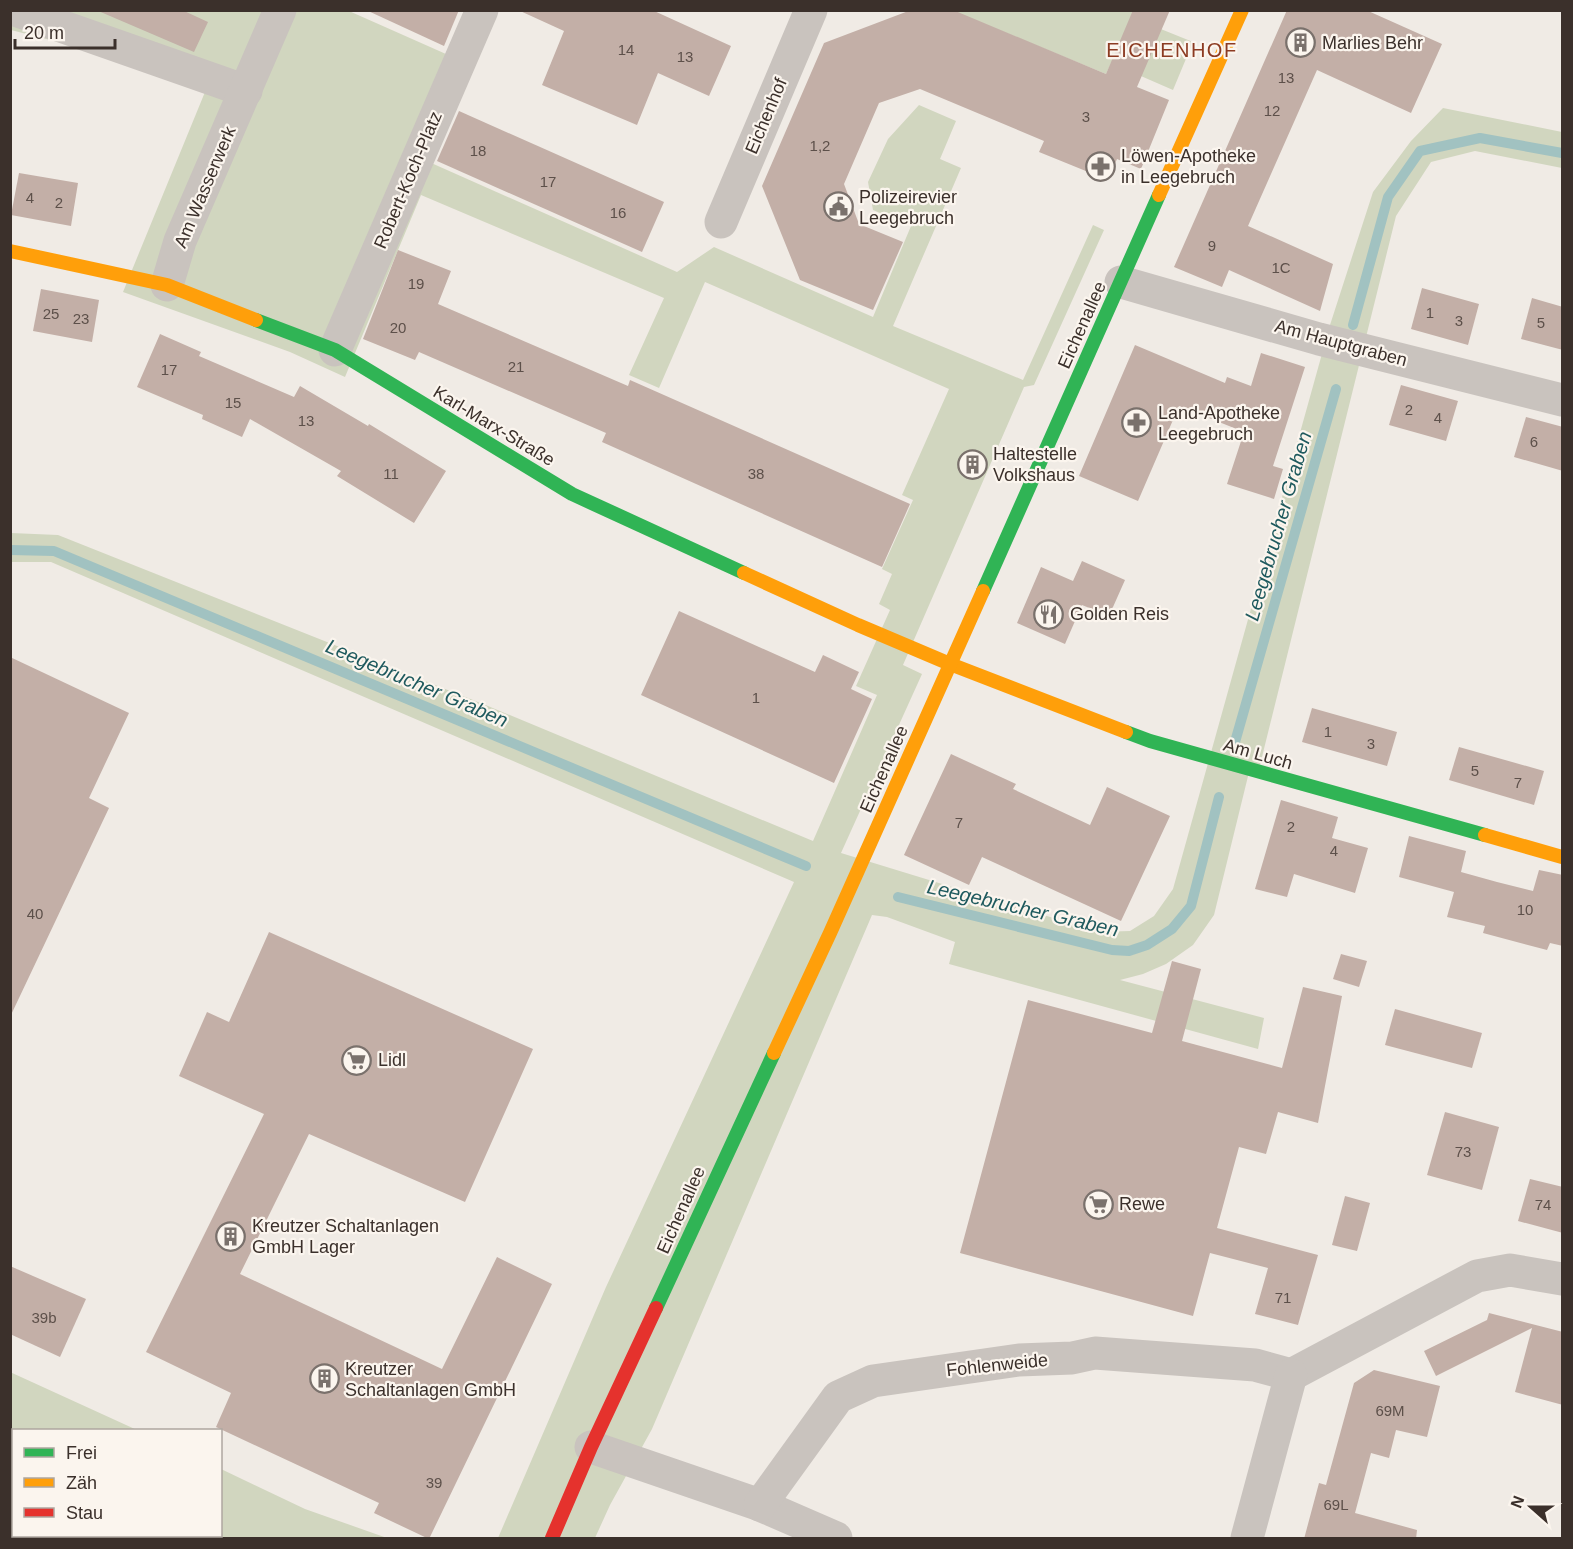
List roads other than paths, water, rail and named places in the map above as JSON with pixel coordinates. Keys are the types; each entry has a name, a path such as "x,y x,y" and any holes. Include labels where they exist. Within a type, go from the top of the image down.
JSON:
{"street":[{"path":"15,10 246,91"},
{"name":"Am Wasserwerk","path":"166,285 180,241 280,10"},
{"name":"Robert-Koch-Platz","path":"335,350 482,10"},
{"name":"Eichenhof","path":"721,222 811,10"},
{"name":"Eichenallee","path":"552,1539 591,1447 830,933 1242,10"},
{"name":"Karl-Marx-Straße","path":"10,251 166,285 335,350 572,494 858,625 950,664"},
{"name":"Am Hauptgraben","path":"1121,282 1319,339 1563,400"},
{"name":"Am Luch","path":"950,664 1150,741 1563,857"},
{"path":"1247,1539 1291,1374 1477,1276 1510,1270 1563,1279"},
{"name":"Fohlenweide","path":"759,1506 838,1397 873,1381 1019,1360 1072,1358 1095,1353 1255,1365 1291,1374"},
{"path":"591,1447 759,1506 836,1539"}],"waterway":[{"name":"Leegebrucher Graben","path":"1353,325 1388,197 1420,151 1480,138 1562,153"},
{"name":"Leegebrucher Graben","path":"1235,742 1336,389"},
{"name":"Leegebrucher Graben","path":"10,550 54,551 806,866"},
{"name":"Leegebrucher Graben","path":"898,897 1112,950 1129,951 1147,945 1172,929 1191,906 1219,797"}],"place":[{"name":"Marlies Behr","path":"1301,43"},
{"name":"Löwen-Apotheke in Leegebruch","path":"1100,166"},
{"name":"Polizeirevier Leegebruch","path":"838,207"},
{"name":"Land-Apotheke Leegebruch","path":"1137,423"},
{"name":"Haltestelle Volkshaus","path":"972,464"},
{"name":"Golden Reis","path":"1049,614"},
{"name":"Lidl","path":"357,1060"},
{"name":"Rewe","path":"1098,1204"},
{"name":"Kreutzer Schaltanlagen GmbH Lager","path":"231,1236"},
{"name":"Kreutzer Schaltanlagen GmbH","path":"324,1379"}],"district":[{"name":"EICHENHOF","path":"1172,50"}]}
